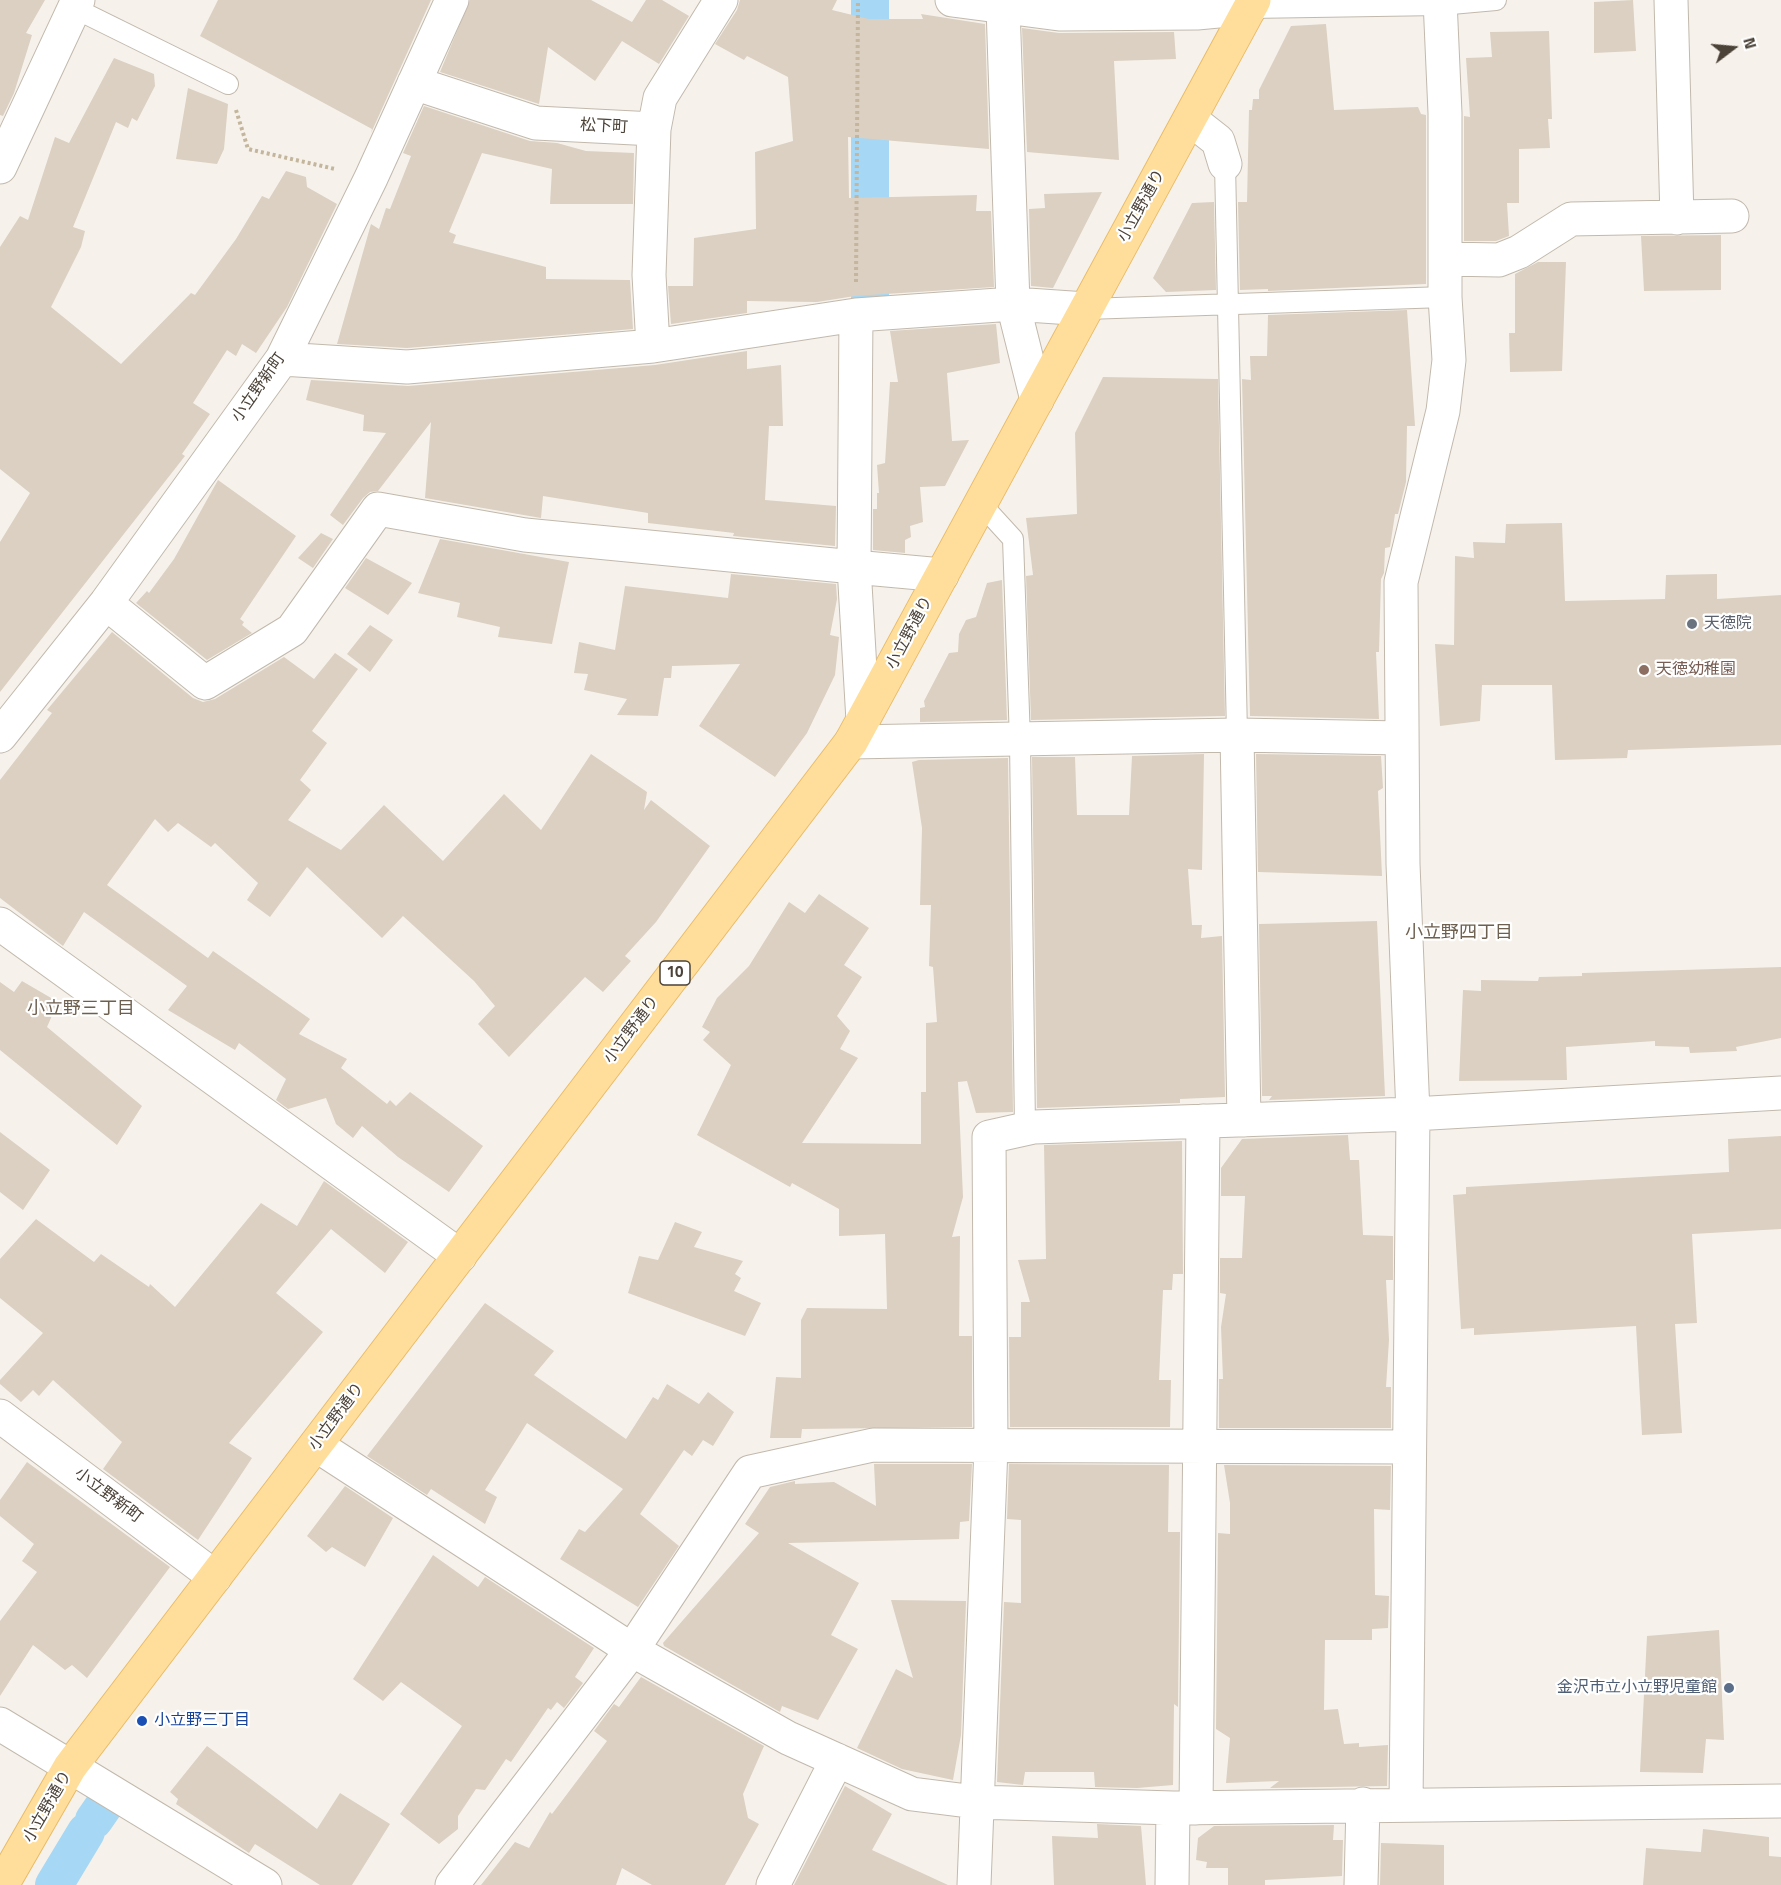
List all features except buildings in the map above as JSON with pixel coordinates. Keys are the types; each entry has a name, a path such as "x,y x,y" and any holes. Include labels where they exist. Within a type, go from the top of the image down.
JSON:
{"main road":[{"name":"小立野通り","path":"2,1885 70,1767 857,731 1252,4"}],"street":[{"name":"小立野新町","path":"0,736 106,603 282,359 371,178 452,0"},
{"path":"653,346 649,264 654,129 660,98 721,0"},
{"path":"952,0 1059,15 1197,13 1252,4"},
{"path":"1671,0 1677,218"},
{"path":"1406,1804 1413,1114 1403,864 1401,582 1443,411 1449,360 1445,297 1445,113 1440,2"},
{"path":"0,167 11,114 76,4"},
{"path":"1003,7 1013,304 1037,400"},
{"name":"松下町","path":"414,84 536,123 654,129"},
{"path":"1190,119 1218,141 1225,164"},
{"path":"1445,259 1499,260 1519,252 1571,219 1732,216"},
{"path":"282,359 407,367 653,346 856,315 1013,304 1086,309"},
{"path":"856,315 854,567 857,731 1020,741 1237,735 1402,738"},
{"path":"106,603 205,683 292,630 378,509 525,536 942,575"},
{"path":"1237,735 1244,1120"},
{"path":"0,924 460,1256"},
{"path":"974,1885 991,1447 989,1137 1025,1128 1413,1114 1781,1093"},
{"path":"1172,1885 1185,1808 1199,1447 1203,1121"},
{"name":"小立野新町","path":"0,1416 215,1577"},
{"path":"315,1445 632,1650 788,1738 912,1794 976,1802 1185,1808 1363,1804 1781,1801"},
{"path":"452,1885 632,1650 750,1472 873,1445 1409,1447"},
{"path":"0,1724 266,1885"},
{"path":"772,1885 837,1760"},
{"path":"1361,1885 1363,1804"}],"lane":[{"path":"1252,4 1496,0"},
{"path":"76,4 228,84"},
{"path":"1225,164 1226,303 1237,735"},
{"path":"1086,309 1445,297"},
{"path":"981,504 1013,539 1020,741 1025,1128"}],"path":[{"path":"856,315 858,0"},
{"path":"228,84 248,149 371,178"}],"waterway":[{"path":"870,0 870,301"},
{"path":"94,1820 103,1807"},
{"path":"54,1885 86,1832"}],"place":[{"name":"天徳院","path":"1692,624"},
{"name":"天徳幼稚園","path":"1644,670"},
{"name":"金沢市立小立野児童館","path":"1729,1688"},
{"name":"小立野三丁目","path":"142,1721"}],"district":[{"name":"小立野四丁目","path":"1459,934"},
{"name":"小立野三丁目","path":"81,1010"}]}
